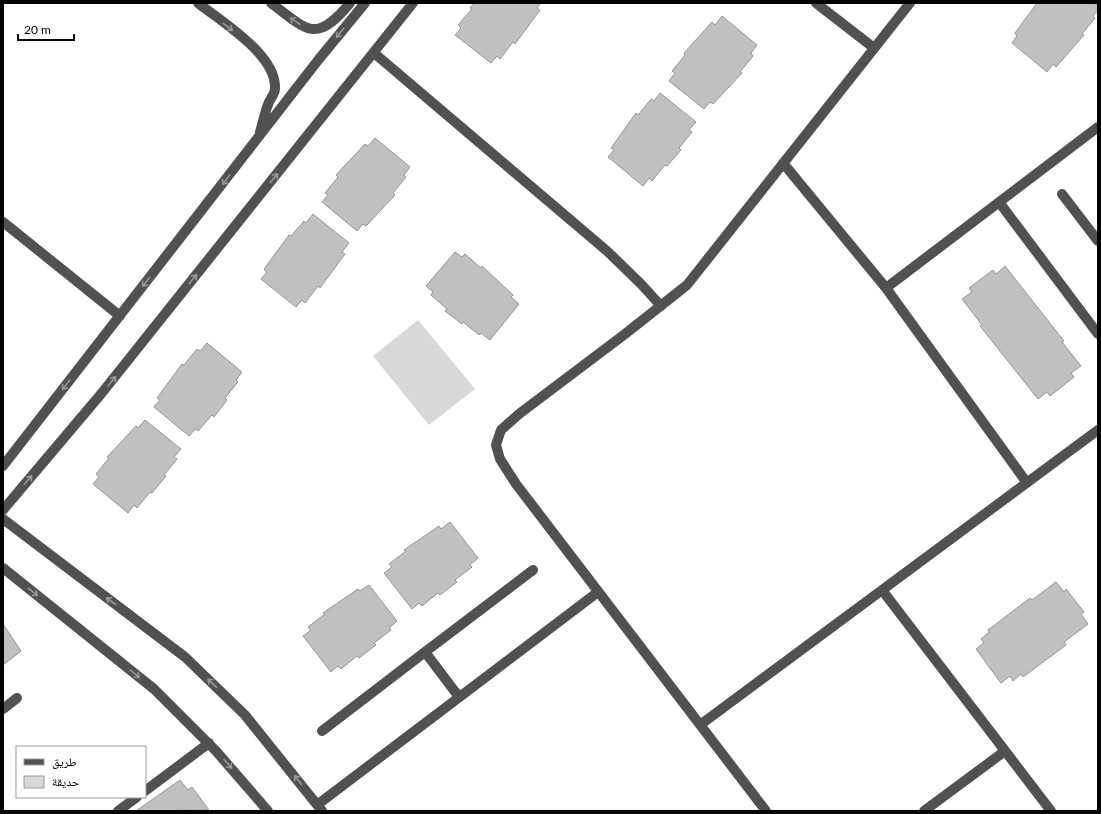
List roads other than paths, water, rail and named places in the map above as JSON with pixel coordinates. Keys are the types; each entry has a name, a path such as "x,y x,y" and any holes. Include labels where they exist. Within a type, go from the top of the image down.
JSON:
{"street":[{"path":"198,3 262,55 272,68 276,90 268,103 258,138"},
{"path":"271,3 307,29 322,29 336,19 350,3"},
{"path":"3,466 365,3"},
{"path":"3,510 101,394 414,3"},
{"path":"816,3 874,48"},
{"path":"766,811 516,484 500,459 496,446 501,430 519,414 687,285 910,3"},
{"path":"374,53 607,251 661,306"},
{"path":"886,288 1098,126"},
{"path":"783,162 886,288 1027,483"},
{"path":"1062,194 1098,241"},
{"path":"999,202 1098,334"},
{"path":"3,222 120,316"},
{"path":"700,725 1098,430"},
{"path":"3,519 185,657 245,715 319,808 460,697 598,592"},
{"path":"3,568 154,689 209,743 268,811"},
{"path":"322,731 533,570"},
{"path":"882,590 1051,811"},
{"path":"425,652 460,697"},
{"path":"3,709 17,698"},
{"path":"146,790 209,743"},
{"path":"924,811 1005,751"},
{"path":"118,811 136,798"}]}
